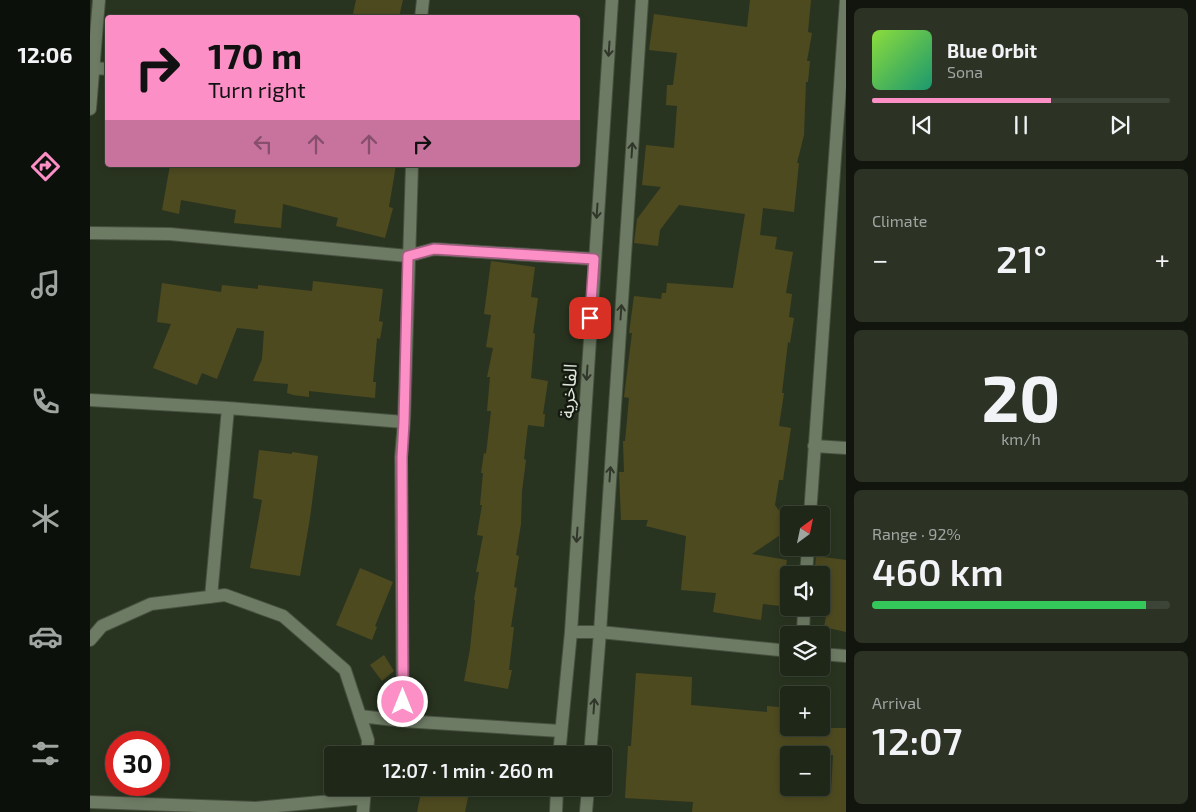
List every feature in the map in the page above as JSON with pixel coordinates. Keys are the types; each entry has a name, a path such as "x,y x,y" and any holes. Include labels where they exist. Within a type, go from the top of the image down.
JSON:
{"street":[{"path":"90,109 99,0"},
{"path":"421,15 423,0"},
{"name":"الفاخرية","path":"560,746 570,632 612,0"},
{"path":"591,746 642,0"},
{"path":"811,506 846,0"},
{"path":"93,68 105,69"},
{"path":"403,721 402,457 412,167"},
{"path":"90,233 170,234 408,256 434,249 594,259"},
{"path":"90,400 228,408 404,422"},
{"path":"212,597 228,408"},
{"path":"814,446 846,448"},
{"path":"90,640 102,626 151,604 225,596 283,616 345,670 368,740 368,746"},
{"path":"570,632 600,632 780,650"},
{"path":"830,655 846,656"},
{"path":"360,716 403,721 561,731"},
{"path":"90,802 256,808 342,796"},
{"path":"363,812 364,796"},
{"path":"556,812 557,796"},
{"path":"586,812 587,796"}],"building":[{"path":"356,0 403,0 399,15 353,15"},
{"path":"750,0 811,0 808,32 812,33 807,61 810,61 808,82 806,82 804,135 797,163 799,163 794,212 763,208 760,235 777,237 775,249 793,252 786,293 792,294 789,317 794,318 790,343 788,342 779,426 791,428 783,480 779,480 775,505 780,512 780,535 752,554 787,560 786,566 780,566 780,606 763,604 761,620 713,612 716,593 681,590 686,536 646,526 648,520 621,520 619,472 624,472 623,441 625,441 629,398 624,397 632,333 629,333 634,296 661,299 662,293 666,293 667,283 733,288 745,214 679,205 660,230 658,246 634,243 637,219 661,187 642,185 646,145 674,148 677,106 666,105 667,85 673,85 677,53 649,50 654,14 747,27"},
{"path":"170,167 396,167 389,207 393,208 385,238 336,226 338,218 283,204 281,228 234,223 236,210 181,200 179,214 162,210"},
{"path":"491,261 535,267 531,297 538,298 533,333 535,334 531,378 548,381 543,414 545,414 544,427 528,425 524,459 526,460 522,491 521,524 516,555 519,556 514,587 517,588 511,627 514,627 509,670 512,670 508,689 464,681 470,649 474,600 479,572 476,572 483,536 477,535 482,505 480,505 483,473 481,473 484,453 486,454 491,411 487,411 490,377 487,377 493,348 486,347 491,315 484,314"},
{"path":"313,281 383,289 379,321 383,322 380,339 377,338 373,382 376,382 375,398 309,391 309,397 293,395 287,393 288,384 253,381 262,359 264,331 237,328 217,379 202,373 197,385 153,368 171,324 157,322 162,283 221,292 222,285 258,289 258,285 312,291"},
{"path":"259,450 318,456 300,576 250,568 262,500 253,498"},
{"path":"816,556 846,560 846,632 830,628 830,626 824,626 826,616 830,616 830,566 815,566"},
{"path":"360,568 393,582 375,626 377,627 372,640 336,625"},
{"path":"384,655 394,671 382,681 370,665"},
{"path":"636,673 692,677 691,705 767,712 767,706 780,707 780,736 830,736 830,728 846,728 846,812 692,812 693,802 625,798 628,746 631,746"},
{"path":"420,796 468,796 465,812 417,812"}],"route":[{"path":"403,702 402,457 408,256 434,249 594,259 590,318"}]}
